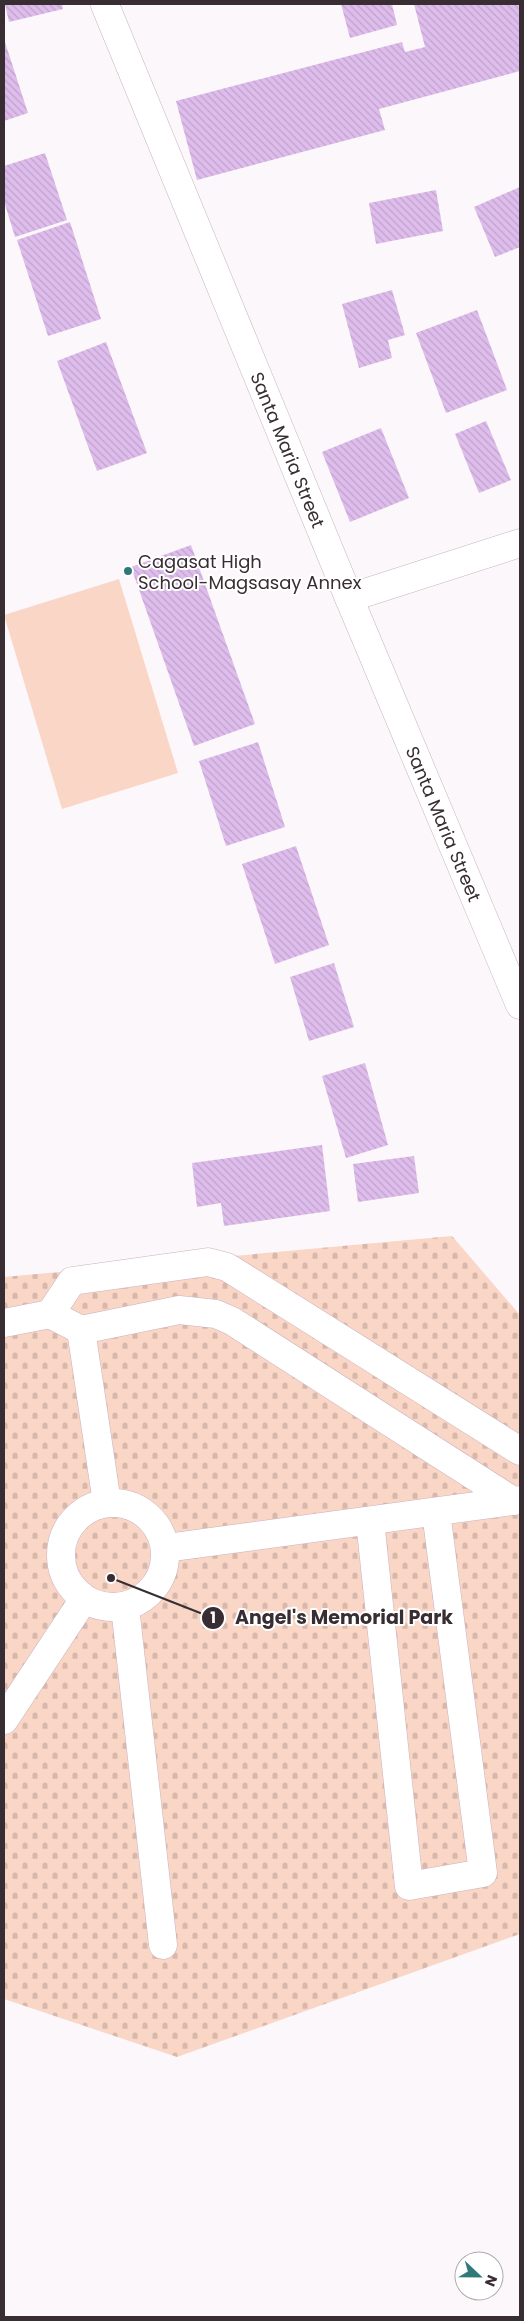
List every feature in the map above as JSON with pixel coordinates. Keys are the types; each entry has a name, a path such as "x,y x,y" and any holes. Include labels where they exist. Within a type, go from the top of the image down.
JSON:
{"street":[{"name":"Santa Maria Street","path":"105,5 349,598 520,1005"},
{"path":"349,598 520,543"},
{"path":"50,1314 72,1281 208,1262 227,1267 520,1451"},
{"path":"4,1323 50,1314 81,1330 179,1310 216,1314 232,1321 517,1501"},
{"path":"81,1330 107,1503"},
{"path":"166,1548 517,1501"},
{"path":"107,1503 127,1504 146,1513 159,1529 166,1548 157,1586 125,1607 104,1608 84,1599 67,1581 60,1556 66,1531 83,1512 107,1503"},
{"path":"370,1521 409,1886 483,1873 436,1512"},
{"path":"4,1720 84,1599"},
{"path":"125,1607 163,1945"}],"green space":[{"path":"119,579 178,773 62,809 4,615"},
{"path":"452,1236 520,1315 520,1934 177,2057 4,1999 4,1277"}],"building":[{"path":"5,4 62,4 63,9 9,22"},
{"path":"341,4 392,4 397,25 350,38"},
{"path":"414,4 520,4 520,71 379,109 385,130 197,180 176,101 402,42 405,52 425,47"},
{"path":"4,39 28,113 4,121"},
{"path":"45,153 67,220 15,237 4,201 4,166"},
{"path":"520,187 520,247 495,257 474,207"},
{"path":"436,190 443,231 376,244 369,203"},
{"path":"70,222 101,319 48,336 17,240"},
{"path":"392,290 405,335 388,340 392,358 359,368 342,304"},
{"path":"477,310 507,390 446,413 416,333"},
{"path":"106,342 147,453 97,471 57,361"},
{"path":"486,421 511,480 479,493 455,434"},
{"path":"381,428 409,498 350,522 322,452"},
{"path":"191,545 255,724 194,746 131,567"},
{"path":"258,742 285,827 226,846 199,761"},
{"path":"296,846 329,945 275,964 242,864"},
{"path":"334,963 354,1027 309,1041 290,977"},
{"path":"365,1063 388,1145 346,1158 322,1076"},
{"path":"322,1145 330,1211 224,1226 221,1203 197,1207 192,1163"},
{"path":"414,1156 419,1193 358,1202 353,1164"}],"place":[{"name":"Cagasat High School-Magsasay Annex","path":"128,571"},
{"name":"Angel's Memorial Park","path":"111,1578"}]}
